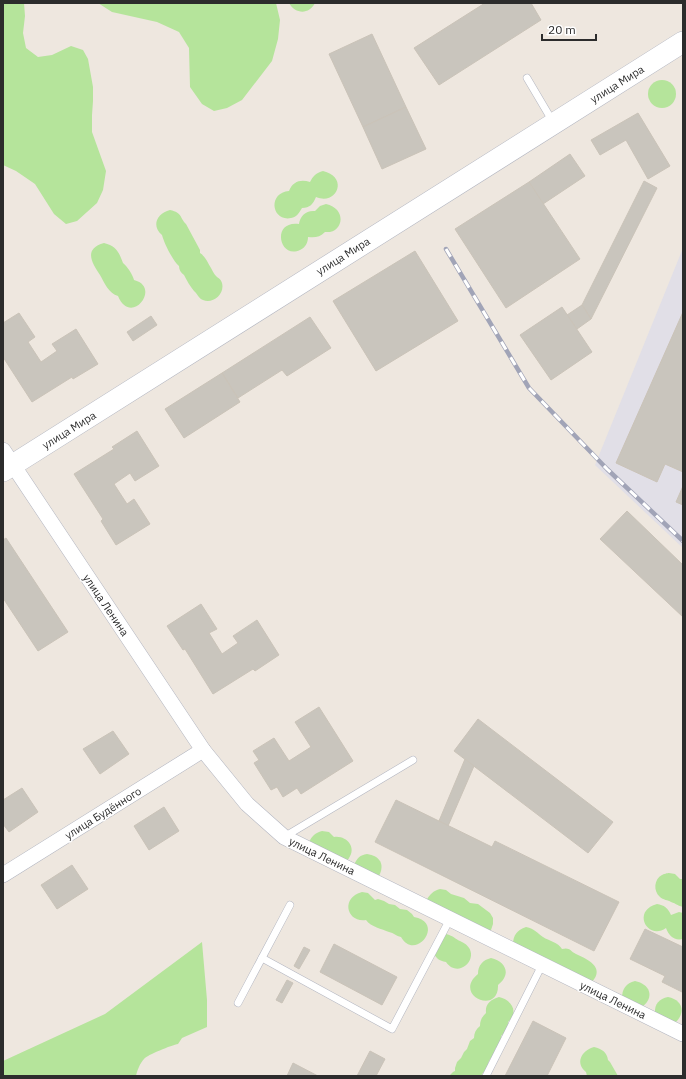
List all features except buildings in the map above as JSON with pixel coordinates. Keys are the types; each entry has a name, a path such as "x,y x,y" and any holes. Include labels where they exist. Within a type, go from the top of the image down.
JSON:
{"main road":[{"name":"улица Мира","path":"6,462 554,124 683,42"}],"street":[{"name":"улица Ленина","path":"6,462 203,750 247,804 284,837 683,1034"},
{"name":"улица Будённого","path":"3,875 203,750"}],"lane":[{"path":"527,78 554,124"},
{"path":"284,837 413,760"},
{"path":"238,1003 290,905"},
{"path":"262,958 392,1029 450,919"},
{"path":"486,1076 542,965"}],"shaded area":[{"path":"683,248 683,548 595,465"}],"green space":[{"path":"3,3 24,3 25,16 23,33 26,48 38,57 52,55 71,46 83,50 88,59 93,87 92,132 106,171 103,190 97,203 77,221 66,224 54,214 35,184 16,171 3,165"},
{"path":"98,3 276,3 280,20 278,39 272,61 242,100 227,108 214,111 202,104 190,87 189,48 179,32 157,22 112,12"},
{"path":"289,3 315,3 309,10 302,12 292,7"},
{"path":"662,80 672,84 676,94 672,104 662,108 652,104 648,94 652,84"},
{"path":"323,171 331,174 336,179 338,184 337,190 330,198 323,199 316,197 311,205 302,208 295,217 285,218 276,212 275,201 277,197 282,193 289,191 295,183 300,181 310,182 315,175"},
{"path":"326,204 338,211 340,216 339,225 336,229 331,232 325,232 317,237 308,237 306,245 300,250 293,252 287,250 281,239 281,233 284,228 290,224 299,224 304,214 309,211 315,211 320,206"},
{"path":"170,210 177,212 186,224 200,250 200,253 222,282 222,291 211,301 203,300 194,291 180,271 179,266 157,228 156,224 159,217"},
{"path":"104,243 116,250 134,280 142,284 145,290 145,296 136,306 130,308 124,304 118,296 112,293 94,266 91,253 93,249"},
{"path":"322,831 329,832 334,837 343,838 349,843 352,850 351,854 344,863 309,842 314,835"},
{"path":"367,854 380,861 381,872 379,876 354,865 359,857"},
{"path":"669,873 675,874 680,879 683,879 683,907 661,898 656,892 655,885 657,879"},
{"path":"440,889 464,898 470,903 478,904 490,913 493,918 491,930 486,934 426,901 432,893"},
{"path":"362,892 368,893 375,900 378,899 395,905 400,909 407,910 414,917 423,921 427,926 428,933 425,939 420,943 413,945 407,944 401,937 374,926 366,920 354,918 349,909 349,904 355,895"},
{"path":"657,904 666,907 671,915 679,912 683,913 683,939 672,937 666,928 659,931 653,931 645,924 645,913 649,908"},
{"path":"526,927 556,943 562,949 568,949 591,962 597,974 589,985 513,945 516,933"},
{"path":"446,934 467,946 471,952 471,958 463,967 458,969 452,967 435,956 433,952 440,936"},
{"path":"202,942 207,1000 207,1027 182,1038 178,1044 160,1050 146,1057 140,1065 136,1076 3,1076 3,1061 105,1014"},
{"path":"491,958 501,962 506,973 505,977 498,985 496,994 492,999 485,1001 473,995 470,989 471,982 478,974 480,966 483,962"},
{"path":"635,981 644,985 649,991 648,999 642,1007 622,998 625,987 629,983"},
{"path":"499,997 510,1004 513,1014 508,1022 506,1030 501,1036 500,1044 495,1049 487,1068 481,1076 449,1076 455,1071 457,1062 467,1049 470,1041 474,1038 474,1034 480,1026 480,1022 486,1013 487,1005"},
{"path":"668,997 677,1001 681,1007 681,1015 675,1023 655,1015 657,1003"},
{"path":"594,1047 605,1053 618,1076 587,1076 580,1061 586,1051"}],"railway":[{"path":"446,249 529,388 607,469 683,541"}]}
